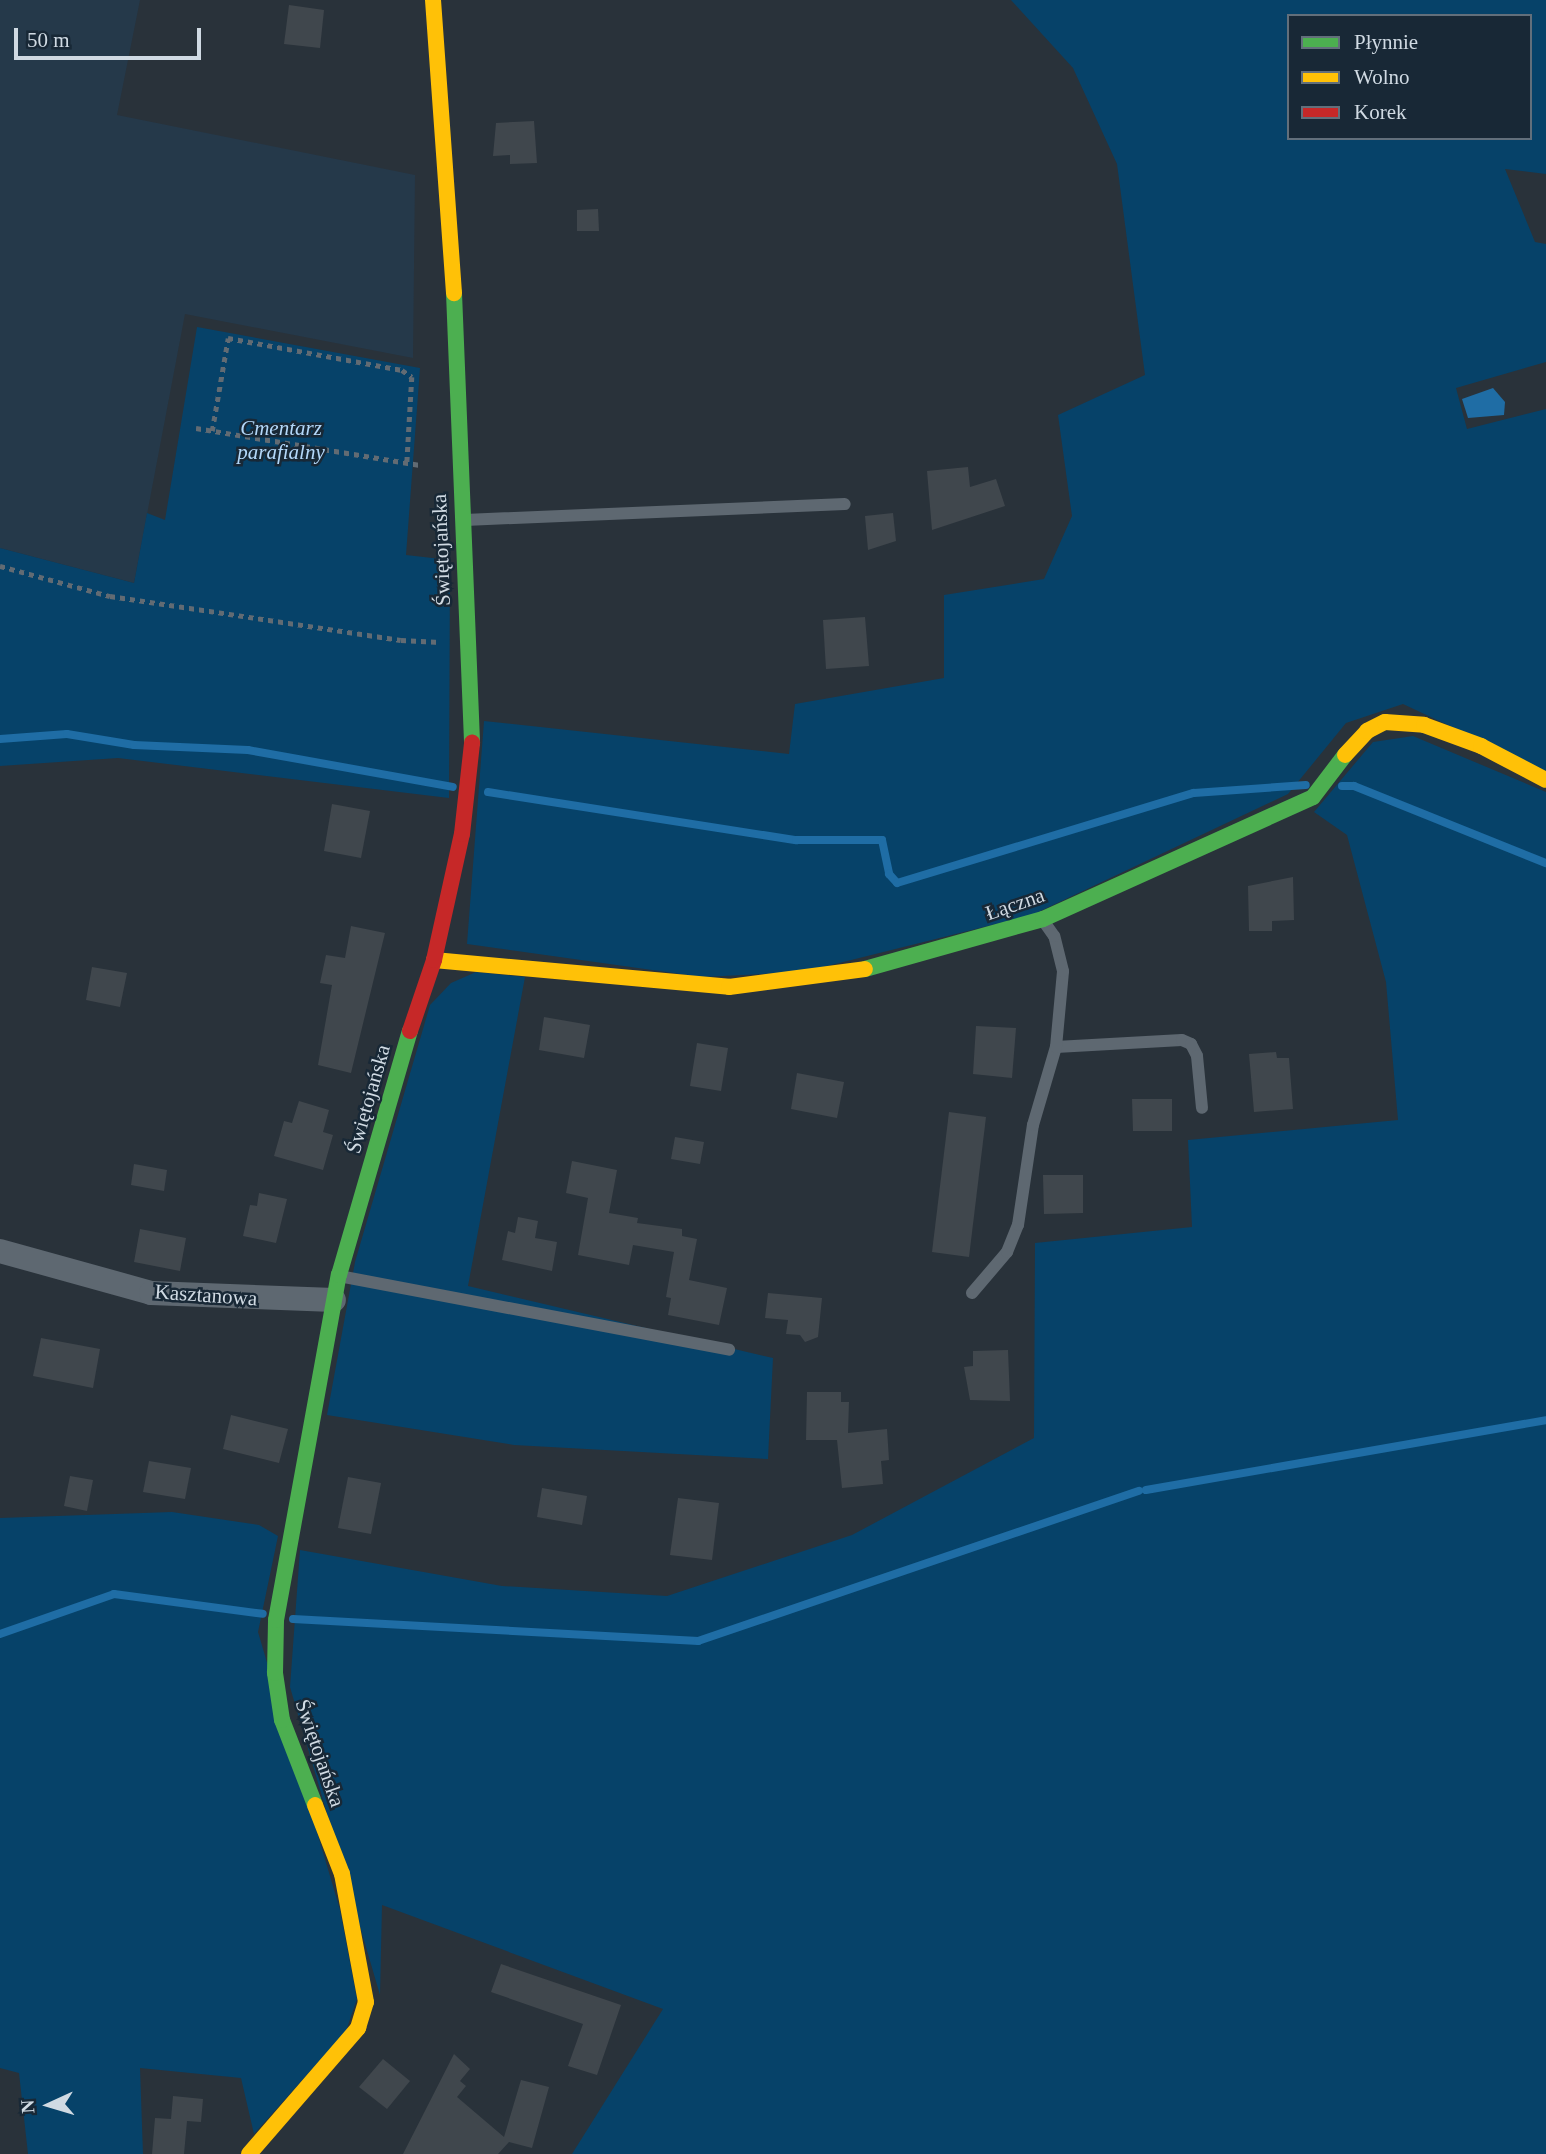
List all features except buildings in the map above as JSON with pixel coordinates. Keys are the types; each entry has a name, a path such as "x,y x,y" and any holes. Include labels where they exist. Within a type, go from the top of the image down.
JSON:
{"street":[{"name":"Świętojańska","path":"249,2154 358,2028 366,2002 342,1874 282,1720 275,1673 285,1552 325,1371 339,1275 406,1042 434,960 462,834 472,755 453,286 433,0"},
{"name":"Łączna","path":"434,960 715,986 775,984 892,964 1043,919 1112,884 1313,797 1346,752 1385,722 1424,725 1481,746 1546,780"},
{"name":"Kasztanowa","path":"0,1251 151,1293 334,1300"}],"lane":[{"path":"461,520 845,503"},
{"path":"972,1293 1007,1252 1018,1224 1033,1125 1056,1047 1063,971 1054,936 1043,919"},
{"path":"1056,1047 1182,1040 1198,1056 1202,1108"},
{"path":"339,1275 729,1350"}],"path":[{"path":"212,430 228,338 402,370 412,377 407,463"},
{"path":"196,428 420,465"},
{"path":"0,566 110,596 401,640 466,643"}],"shaded area":[{"path":"0,0 140,0 117,115 415,175 413,358 185,314 134,583 0,548"},
{"path":"1493,388 1505,402 1504,415 1468,418 1462,399"}],"green space":[{"path":"1011,0 1546,0 1546,174 1505,169 1535,242 1546,244 1546,362 1456,388 1467,429 1546,409 1546,771 1403,704 1346,723 1288,794 1032,915 803,972 702,977 467,944 484,721 789,754 795,704 944,678 944,595 1044,579 1072,516 1058,415 1145,375 1117,164 1073,68"},
{"name":"Cmentarz parafialny","path":"197,327 420,368 406,555 450,560 449,798 118,758 0,766 0,548 134,583 147,513 165,520"},
{"path":"1413,736 1546,792 1546,2154 572,2154 663,2009 382,1905 380,1995 290,1687 300,1550 502,1586 667,1596 852,1535 1034,1438 1035,1243 1192,1227 1188,1140 1398,1120 1386,982 1347,835 1314,812 1373,742"},
{"path":"476,972 525,977 468,1286 773,1358 768,1459 514,1445 327,1415 355,1262 430,1005 451,983"},
{"path":"172,1512 259,1525 278,1536 258,1632 340,1910 357,1999 346,2031 254,2134 241,2078 140,2068 143,2154 28,2154 19,2073 0,2068 0,1518"}],"waterway":[{"path":"0,739 67,734 134,745 248,750 453,787"},
{"path":"488,792 796,840 882,840 889,874 897,883 1194,793 1306,785"},
{"path":"1342,786 1354,786 1546,863"},
{"path":"1146,1490 1546,1420"},
{"path":"293,1619 698,1641 1139,1491"},
{"path":"0,1634 114,1594 263,1614"}],"traffic: fast":[{"path":"454,293 472,743"},
{"path":"865,969 1043,919 1313,797 1345,755"},
{"path":"315,1805 282,1720 275,1673 276,1620 339,1275 410,1031"}],"traffic: slow":[{"path":"433,0 454,293"},
{"path":"1345,755 1367,731 1385,722 1424,725 1481,746 1546,780"},
{"path":"434,960 729,987 865,969"},
{"path":"249,2154 358,2028 366,2002 342,1874 315,1805"}],"traffic: jam":[{"path":"410,1031 434,960 462,834 472,743"}]}
